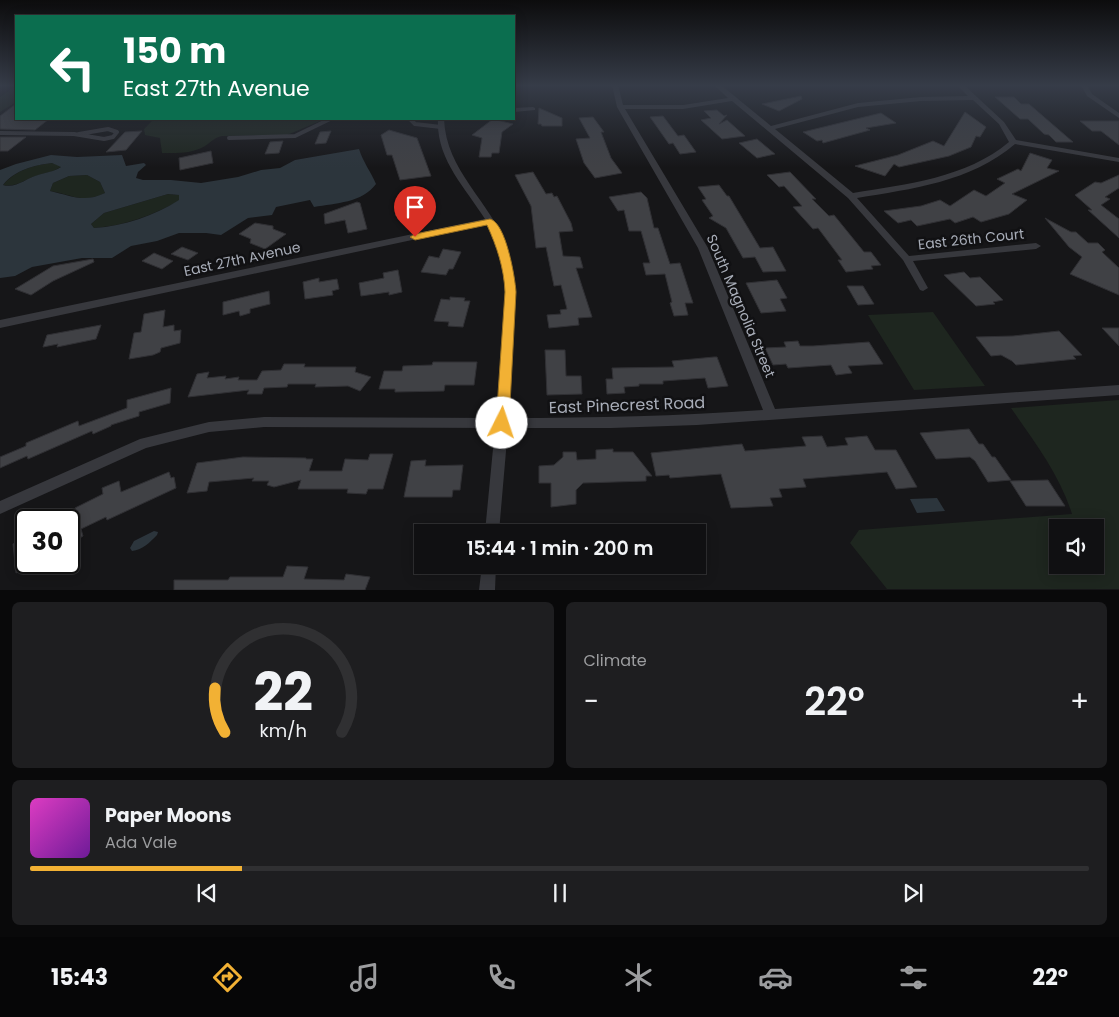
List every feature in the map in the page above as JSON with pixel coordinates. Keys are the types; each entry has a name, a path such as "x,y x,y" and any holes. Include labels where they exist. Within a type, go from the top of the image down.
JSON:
{"street":[{"name":"South Magnolia Street","path":"623,113 704,248 771,414"},
{"path":"750,113 851,196 908,259 923,288"},
{"path":"771,128 830,113"},
{"path":"990,113 1002,123 1013,142"},
{"path":"441,123 441,137 447,154 490,222 506,260 511,292 493,524"},
{"path":"1013,142 1119,160"},
{"path":"851,196 927,183 988,161 1004,152 1013,142"},
{"name":"East 27th Avenue","path":"0,324 490,222"},
{"name":"East 26th Court","path":"908,259 1036,246"},
{"name":"East Pinecrest Road","path":"0,508 144,443 209,427 264,422 611,423 697,420 1119,390"},
{"path":"487,590 488,574"}],"lane":[{"path":"229,138 295,136 328,120"},
{"path":"411,120 415,124 441,123"},
{"path":"0,133 79,134 104,139 112,137 117,132 100,130 79,134"}],"shaded area":[{"path":"153,120 323,120 287,135 222,136 205,146 184,153 162,153 160,138 145,135 144,129"},
{"path":"359,149 376,184 364,195 340,203 314,207 310,200 276,207 272,215 248,218 221,235 179,233 157,241 131,246 112,258 82,258 32,267 15,276 0,278 0,170 51,155 77,157 122,155 126,166 144,163 146,165 138,172 136,178 201,183 238,177 261,170 280,168 295,160","holes":["52,163 61,167 12,186 3,185 25,169","87,175 100,182 105,193 91,198 84,198 50,191 53,183 69,176","168,194 179,195 179,200 149,215 116,225 94,228 91,224 104,213"]},
{"path":"52,163 62,166 54,171 34,176 17,184 3,185 25,169"},
{"path":"87,175 100,182 105,193 90,198 78,198 50,191 53,183 69,176"},
{"path":"168,194 179,195 179,201 159,211 127,222 94,228 91,224 104,213"},
{"path":"933,312 985,386 914,390 868,315"},
{"path":"1119,400 1119,589 887,589 850,543 859,530 1072,514 1061,486 1011,408"},
{"path":"937,498 945,511 917,513 910,499"},
{"path":"154,531 158,532 157,535 149,543 140,549 132,551 130,548 134,541"}],"building":[{"path":"5,113 15,113 15,120 48,120 35,130 0,129 0,116"},
{"path":"539,113 549,113 562,118 562,126 542,126 538,124"},
{"path":"706,113 720,113 724,116 727,115 719,124 727,120 745,136 722,139 701,120 711,118"},
{"path":"881,113 896,123 866,128 870,130 823,143 822,140 817,141 803,132"},
{"path":"965,113 986,127 980,137 976,136 971,147 949,156 899,167 894,164 885,176 855,166 898,155 933,141 944,146"},
{"path":"1013,113 1039,113 1073,142 1056,142 1028,119 1020,119"},
{"path":"663,116 678,136 684,135 696,152 680,154 673,143 669,144 650,117"},
{"path":"593,117 604,132 601,132 611,158 622,173 595,178 584,163 576,139 590,138 579,118"},
{"path":"492,120 513,124 502,132 499,153 492,153 491,157 479,157 482,138 472,135"},
{"path":"1080,121 1119,121 1119,145 1101,131 1092,131"},
{"path":"389,130 417,138 431,176 400,180 392,155 387,155 381,135"},
{"path":"142,131 126,150 106,152 125,132"},
{"path":"331,131 326,143 315,144 320,132"},
{"path":"0,137 26,137 8,151 0,151"},
{"path":"757,139 775,154 757,158 739,143"},
{"path":"283,141 279,153 265,154 270,142"},
{"path":"211,151 213,163 180,170 179,158"},
{"path":"1030,153 1052,160 1047,168 1059,171 1012,194 1027,200 1009,214 981,222 973,217 955,223 950,219 917,226 911,220 898,223 884,211 921,206 940,200 950,206 974,190 986,196 1005,183 997,179 1018,169 1021,171"},
{"path":"533,172 546,194 552,193 554,197 557,196 571,223 573,231 559,232 563,256 580,257 583,268 576,268 592,317 578,318 579,325 549,328 547,315 561,314 560,310 567,309 561,285 554,286 546,247 536,248 531,206 515,175"},
{"path":"790,172 816,199 812,199 829,216 834,215 864,252 871,252 881,265 871,266 873,269 846,272 838,260 842,260 818,228 813,229 793,207 802,206 784,186 779,187 767,175"},
{"path":"1119,175 1119,188 1105,197 1110,199 1101,205 1119,219 1119,238 1088,210 1092,210 1075,195 1095,182 1101,183"},
{"path":"719,185 729,196 760,248 773,247 786,271 763,272 755,257 743,258 726,228 709,218 713,216 702,200 706,199 698,187"},
{"path":"641,192 647,198 654,228 658,228 670,264 680,263 693,303 685,303 688,315 674,316 665,274 646,275 643,263 650,263 641,231 629,231 624,210 618,211 609,197"},
{"path":"415,199 430,205 408,221 395,215 400,211 397,210"},
{"path":"357,202 360,203 367,229 348,233 345,220 325,224 324,214"},
{"path":"1045,218 1071,232 1076,232 1088,243 1098,243 1105,250 1102,252 1119,268 1119,295 1070,274 1082,257 1069,247"},
{"path":"255,223 273,226 273,229 286,234 265,249 250,243 251,239 239,234"},
{"path":"182,247 198,253 188,260 171,254"},
{"path":"443,249 461,252 453,269 449,269 446,275 421,272 429,256 439,258"},
{"path":"154,253 173,261 162,269 142,261"},
{"path":"93,259 94,262 53,281 31,295 15,289 53,266"},
{"path":"398,270 402,292 389,295 389,292 361,296 359,283 384,278 383,273"},
{"path":"964,272 970,278 980,277 1003,300 993,302 995,304 976,306 944,275"},
{"path":"319,278 319,282 337,279 339,289 332,291 333,295 305,299 303,282"},
{"path":"777,280 787,298 780,299 786,311 761,313 746,283"},
{"path":"847,286 863,286 874,304 858,305"},
{"path":"269,291 270,304 250,309 250,313 240,316 239,311 223,315 223,302"},
{"path":"450,297 465,298 464,301 470,301 463,327 448,326 449,322 434,321 441,299 450,300"},
{"path":"165,310 163,327 174,325 174,331 181,330 180,343 161,348 160,352 153,355 129,359 134,333 141,332 144,314"},
{"path":"101,325 96,339 57,347 58,344 43,347 47,335"},
{"path":"1102,328 1119,328 1119,346"},
{"path":"1059,331 1082,355 1073,356 1076,359 1016,365 1001,355 991,356 976,337 1013,336"},
{"path":"798,341 800,346 869,342 883,364 848,366 852,373 836,375 831,365 788,368 786,364 773,365 765,348 786,347 784,342"},
{"path":"545,350 565,350 566,376 581,376 582,394 547,395"},
{"path":"717,357 728,386 708,388 705,378 663,381 663,384 639,384 639,386 624,387 625,393 607,394 606,379 613,379 612,368 674,367 672,361"},
{"path":"433,362 477,362 474,385 445,385 444,391 395,392 395,389 379,389 384,371 402,371 403,366 432,365"},
{"path":"284,364 305,364 304,367 356,367 355,372 371,377 360,391 348,386 315,387 316,384 288,384 287,387 264,388 262,394 247,394 249,390 188,397 197,374 209,372 207,378 226,376 225,379 239,377 238,380 257,380 262,371 281,370"},
{"path":"171,388 170,403 139,412 139,416 111,425 93,434 92,431 28,459 27,456 0,468 0,457 26,446 26,443 78,421 79,426 127,408 127,400"},
{"path":"969,429 979,444 983,444 992,457 995,457 1011,480 988,482 975,461 970,457 936,459 920,433"},
{"path":"822,436 827,447 848,445 845,438 867,436 875,450 896,450 917,487 896,489 887,472 803,479 806,487 779,489 782,497 770,498 773,506 731,508 721,474 670,478 669,475 656,476 651,453 742,444 745,451 806,446 802,437"},
{"path":"613,449 613,452 633,452 652,476 646,476 646,481 583,483 576,490 576,504 551,507 551,483 539,483 539,466 554,465 563,457 563,452 576,452 577,460 596,459 596,450"},
{"path":"370,454 393,454 383,489 368,489 366,494 347,493 348,489 298,489 301,480 274,487 267,485 269,481 252,481 254,478 209,482 207,491 187,493 197,463 243,457 306,458 313,459 309,471 342,471 345,459 368,460"},
{"path":"426,460 425,466 463,465 460,490 453,490 452,497 404,497 411,461"},
{"path":"169,472 171,478 174,477 176,488 107,520 106,517 81,529 83,536 80,538 80,509 75,508 103,494 102,488 119,481 121,492"},
{"path":"1048,480 1065,506 1026,506 1010,481"},
{"path":"15,543 15,563 13,544"},
{"path":"287,566 308,567 304,579 344,580 346,574 370,577 365,590 174,590 174,580 283,577"}],"route":[{"path":"415,237 490,222 500,242 509,273 511,292 502,423"}]}
